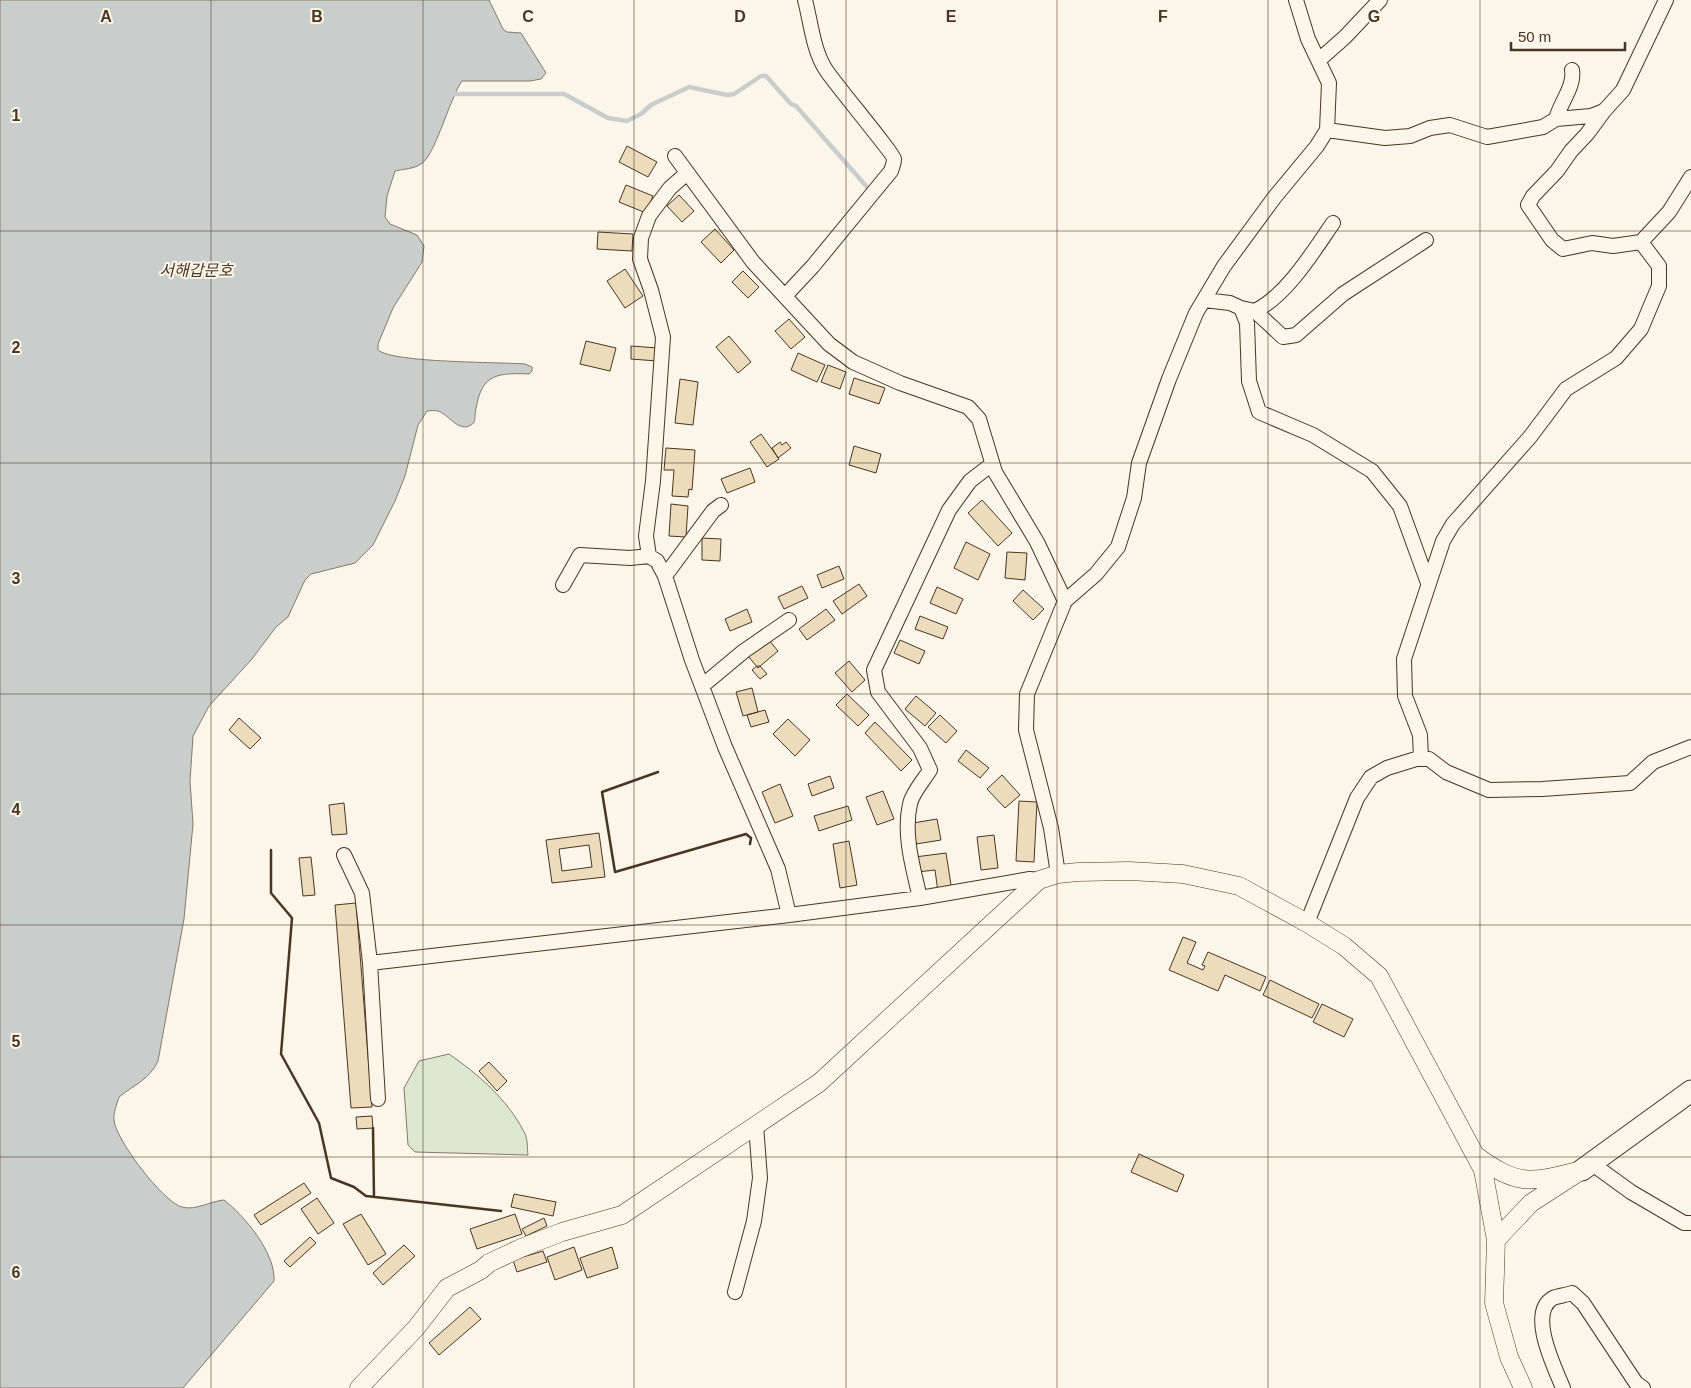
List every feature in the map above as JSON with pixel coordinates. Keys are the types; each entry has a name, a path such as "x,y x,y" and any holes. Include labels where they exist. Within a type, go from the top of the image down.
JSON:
{"main road":[{"path":"1586,1167 1691,1091"}],"street":[{"path":"785,296 813,266 891,171 894,159 889,149 869,128 825,69 816,50 805,0"},
{"path":"1058,874 1050,828 1026,730 1027,694 1065,601 1096,574 1118,547 1134,498 1139,463 1169,379 1196,313 1224,266 1274,198 1317,146 1327,130 1329,82 1308,39 1296,0"},
{"path":"1319,60 1345,37 1380,0"},
{"path":"1666,0 1623,90 1557,171 1533,196 1528,205 1552,240 1563,249 1592,242 1613,246 1641,242 1669,212 1691,177"},
{"path":"1556,119 1560,104 1574,79 1572,70"},
{"path":"1327,130 1385,138 1410,136 1430,128 1450,125 1487,137 1542,127 1556,119 1591,116 1604,111"},
{"path":"674,156 752,262 829,344 852,362 900,383 968,407 979,419 995,472 1037,542 1065,601"},
{"path":"649,556 646,536 653,481 663,337 651,290 640,259 641,238 649,216 670,188 687,173"},
{"path":"1255,312 1268,305 1300,269 1333,223"},
{"path":"1204,300 1230,303 1255,312 1283,337 1296,335 1343,294 1426,240"},
{"path":"1421,759 1420,735 1405,696 1404,659 1442,541 1453,524 1530,437 1566,390 1616,358 1640,329 1659,286 1660,266 1641,242"},
{"path":"1241,308 1247,323 1249,381 1259,412 1313,435 1372,471 1400,506 1428,583"},
{"path":"920,898 912,866 908,833 910,802 930,770 920,748 878,692 874,670 949,510 970,481 992,464"},
{"path":"665,576 713,511 721,505"},
{"path":"564,586 580,555 622,558 649,556 657,561 665,576 702,686 725,747 778,869 789,915"},
{"path":"702,686 744,651 789,620"},
{"path":"1308,923 1357,798 1371,777 1386,768 1421,759 1429,759 1446,772 1489,790 1542,790 1630,783 1653,762 1691,747"},
{"path":"344,855 362,893 370,963 378,1099"},
{"path":"370,963 789,915 920,898 1030,879 1039,880 1058,874 1129,871 1183,874 1239,886 1308,923 1344,946 1379,976 1483,1170 1496,1240 1494,1303 1508,1357 1523,1388"},
{"path":"359,1388 416,1328 447,1288 481,1270 489,1263 521,1248 562,1232 622,1215 819,1083 839,1067 1039,880"},
{"path":"735,1292 754,1221 760,1178 756,1125"},
{"path":"1475,1155 1494,1169 1516,1178 1538,1181 1586,1167 1684,1223 1691,1223"},
{"path":"1496,1240 1531,1203 1586,1167"},
{"path":"1564,1388 1542,1328 1542,1310 1552,1299 1572,1293 1583,1303 1636,1383 1643,1388"}],"green space":[{"path":"449,1054 491,1088 510,1109 525,1134 528,1155 415,1152 408,1145 404,1088 419,1061"}],"water":[{"name":"서해갑문호","path":"0,0 489,0 503,29 507,32 521,33 546,73 541,79 530,81 462,81 437,139 426,159 415,167 395,171 387,196 385,217 390,224 417,235 424,246 422,262 393,308 378,344 378,350 404,357 424,360 525,364 532,367 532,371 529,374 506,374 490,380 480,392 474,422 467,427 458,425 438,411 427,411 418,425 405,476 395,501 373,545 355,563 311,574 305,580 288,617 276,627 252,659 209,706 193,736 190,781 193,824 184,919 158,1061 151,1073 119,1097 114,1120 116,1129 131,1155 153,1183 174,1203 182,1207 192,1208 224,1200 241,1216 258,1236 265,1248 273,1270 274,1281 183,1388 0,1388"}],"building":[{"path":"627,146 657,162 648,177 619,162"},
{"path":"626,185 653,196 646,213 619,202"},
{"path":"679,195 694,211 682,222 667,206"},
{"path":"715,229 734,250 721,263 701,242"},
{"path":"598,232 633,234 632,251 597,249"},
{"path":"625,269 643,296 625,308 607,281"},
{"path":"743,271 759,287 748,298 732,282"},
{"path":"789,319 805,337 791,349 775,331"},
{"path":"729,336 751,362 738,373 716,347"},
{"path":"586,341 616,348 610,371 580,364"},
{"path":"631,346 658,348 657,361 631,359"},
{"path":"798,353 825,365 817,382 791,370"},
{"path":"828,365 846,372 840,389 821,382"},
{"path":"854,378 885,388 879,404 849,394"},
{"path":"680,379 698,382 693,425 675,423"},
{"path":"761,434 779,459 767,467 750,442"},
{"path":"780,442 782,445 786,442 791,448 778,458 772,448"},
{"path":"854,446 881,454 876,473 849,465"},
{"path":"666,448 695,450 692,490 689,489 688,497 672,496 674,470 664,470"},
{"path":"750,468 755,482 727,493 721,479"},
{"path":"982,500 1012,533 998,546 968,513"},
{"path":"671,504 688,506 686,537 669,536"},
{"path":"702,538 721,539 720,561 702,560"},
{"path":"966,542 990,554 978,580 954,568"},
{"path":"1007,552 1027,553 1025,580 1005,578"},
{"path":"839,566 844,579 822,588 817,575"},
{"path":"859,584 867,596 842,614 833,601"},
{"path":"802,586 808,598 784,609 778,597"},
{"path":"937,587 963,599 956,614 930,603"},
{"path":"1023,590 1044,609 1033,620 1013,601"},
{"path":"747,609 752,622 730,631 725,619"},
{"path":"826,609 835,620 807,640 799,629"},
{"path":"920,616 948,627 943,639 915,629"},
{"path":"768,639 778,651 758,668 748,656"},
{"path":"900,640 925,651 919,664 894,653"},
{"path":"849,661 865,680 852,692 835,673"},
{"path":"760,666 767,674 760,679 752,670"},
{"path":"752,688 758,712 743,716 736,692"},
{"path":"847,694 869,715 858,726 836,705"},
{"path":"916,696 936,713 925,726 905,709"},
{"path":"765,710 769,722 751,727 747,715"},
{"path":"940,715 957,731 946,743 928,727"},
{"path":"239,718 261,738 250,749 229,730"},
{"path":"788,719 810,740 795,756 773,734"},
{"path":"875,722 912,760 901,771 865,733"},
{"path":"966,750 989,768 980,778 958,761"},
{"path":"1002,775 1020,795 1005,808 987,789"},
{"path":"830,776 834,788 812,796 808,784"},
{"path":"780,784 793,816 775,823 762,792"},
{"path":"883,791 894,819 877,825 866,797"},
{"path":"1019,801 1037,802 1034,862 1016,861"},
{"path":"344,803 347,834 332,835 329,805"},
{"path":"848,806 852,820 819,831 814,816"},
{"path":"937,819 941,840 916,844 913,823"},
{"path":"599,833 605,877 552,883 546,840","holes":["589,845 592,867 562,871 559,849"]},
{"path":"994,835 998,868 981,870 977,837"},
{"path":"849,841 857,885 840,888 833,844"},
{"path":"946,853 952,891 938,892 935,870 917,872 915,857"},
{"path":"311,857 315,895 303,896 299,858"},
{"path":"356,903 372,1107 351,1108 335,905"},
{"path":"1183,937 1196,942 1187,963 1203,970 1205,966 1202,965 1208,952 1266,977 1260,991 1225,975 1218,991 1169,970"},
{"path":"1270,980 1319,1004 1312,1018 1263,995"},
{"path":"1322,1004 1353,1019 1344,1037 1313,1022"},
{"path":"489,1062 507,1081 497,1091 479,1071"},
{"path":"372,1116 373,1128 357,1129 356,1117"},
{"path":"1139,1154 1184,1175 1177,1192 1131,1172"},
{"path":"304,1183 311,1193 261,1225 254,1215"},
{"path":"514,1194 556,1202 553,1216 511,1207"},
{"path":"317,1198 334,1223 318,1234 301,1209"},
{"path":"361,1214 386,1254 368,1265 343,1224"},
{"path":"515,1214 522,1234 477,1249 470,1229"},
{"path":"544,1218 547,1226 526,1236 522,1229"},
{"path":"310,1237 316,1243 290,1267 284,1261"},
{"path":"404,1245 415,1256 383,1285 373,1273"},
{"path":"574,1247 582,1270 555,1280 547,1257"},
{"path":"612,1247 618,1268 587,1278 580,1258"},
{"path":"543,1251 547,1262 517,1272 513,1260"},
{"path":"470,1307 481,1319 439,1355 429,1343"}],"waterway":[{"path":"453,94 564,94 608,118 627,121 641,114 651,105 689,87 727,95 734,94 761,76 766,76 791,104 796,106 867,187"}],"wall":[{"path":"658,772 602,792 615,872 746,834 751,838 750,844"},
{"path":"271,850 271,893 292,918 281,1054 319,1123 331,1178 354,1187 366,1196 501,1211"},
{"path":"373,1128 374,1197"}]}
